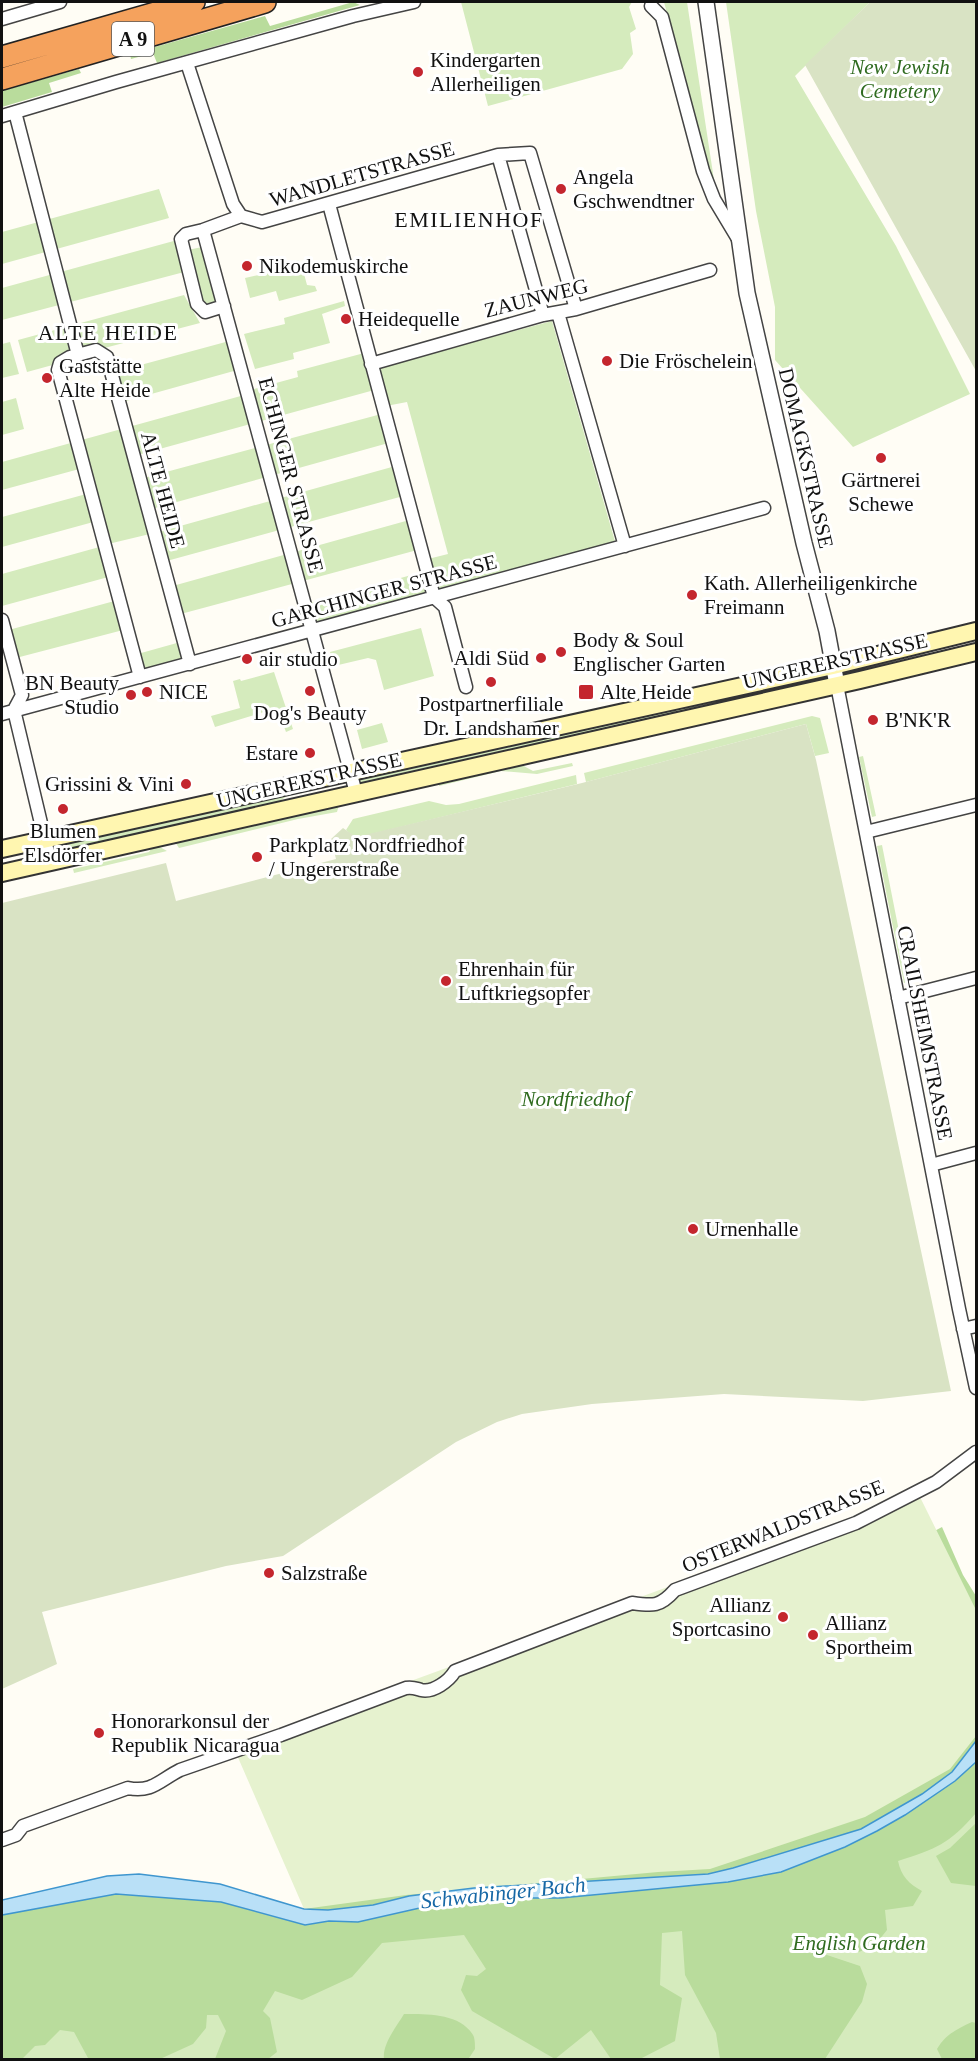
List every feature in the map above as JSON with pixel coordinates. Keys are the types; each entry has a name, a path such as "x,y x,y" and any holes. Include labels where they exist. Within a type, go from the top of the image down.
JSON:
{"highway":[{"name":"A 9","path":"2,57 194,2"},
{"name":"A 9","path":"2,78 265,2"}],"main road":[{"name":"UNGERERSTRASSE","path":"2,849 833,666 976,631"},
{"name":"UNGERERSTRASSE","path":"2,873 976,652"}],"street":[{"path":"2,19 60,2"},
{"path":"2,116 352,16 414,2"},
{"name":"DOMAGKSTRASSE","path":"706,2 738,240 754,325 804,543 827,631 837,685"},
{"name":"DOMAGKSTRASSE","path":"651,6 662,17 703,171 714,199 738,240"},
{"path":"187,63 234,204 241,216"},
{"path":"15,112 78,355 60,363 58,370 140,677"},
{"name":"WANDLETSTRASSE","path":"203,230 241,216 262,222 498,156 530,153 576,309"},
{"path":"498,156 543,315"},
{"path":"329,204 434,597 445,607 466,687"},
{"path":"203,230 186,234 181,239 196,304 205,312 224,306"},
{"name":"ECHINGER STRASSE","path":"203,230 356,793"},
{"name":"ZAUNWEG","path":"372,364 710,270"},
{"path":"558,313 625,546"},
{"name":"ALTE HEIDE","path":"78,355 96,350 107,357 190,664"},
{"name":"GARCHINGER STRASSE","path":"2,714 764,508"},
{"path":"2,620 22,694 14,710 50,861"},
{"name":"CRAILSHEIMSTRASSE","path":"837,685 976,1388"},
{"path":"866,832 976,805"},
{"path":"898,998 976,978"},
{"path":"931,1165 976,1153"},
{"path":"963,1329 976,1326"},
{"name":"OSTERWALDSTRASSE","path":"2,1840 16,1835 23,1826 128,1788 141,1791 160,1783 180,1770 406,1688 414,1686 422,1691 435,1688 451,1679 455,1671 632,1603 653,1606 666,1600 675,1590 856,1523 936,1482 976,1452"}],"green space":[{"path":"353,2 360,5 157,63 153,53 131,59 130,54 265,16 270,26"},
{"path":"461,2 632,2 629,7 636,29 630,33 633,54 622,69 488,106"},
{"path":"664,2 687,2 714,180 712,183"},
{"path":"726,2 870,2 795,76 896,246 970,394 853,447 775,360 775,307 756,211"},
{"name":"New Jewish Cemetery","path":"870,2 976,2 976,371 805,65"},
{"path":"79,69 81,73 49,83 52,92 2,107 2,91"},
{"path":"159,189 169,218 2,264 2,232"},
{"path":"181,239 183,251 207,246 224,306 205,312 188,271 2,320 2,288"},
{"path":"298,260 301,263 307,285 315,286 317,291 279,301 276,291 250,298 245,278 263,274 261,269"},
{"path":"184,295 200,323 70,357 60,363 27,372 18,340"},
{"path":"344,301 345,306 322,314 330,343 293,353 294,359 255,369 244,334 285,324 284,318"},
{"path":"552,321 616,545 313,630 306,604 426,571 424,560 448,554 407,402 386,406 378,389 134,456 140,479 385,413 392,442 148,510 155,533 399,465 407,495 163,562 154,533 104,545 112,576 2,606 2,574 103,546 97,521 2,547 2,517 90,493 83,468 2,490 2,462 248,394 247,391 298,377 297,371 368,352 372,364 408,353 410,359"},
{"path":"233,340 241,369 119,403 111,373"},
{"path":"10,342 19,374 2,378 2,344"},
{"path":"16,398 24,429 2,435 2,402"},
{"path":"413,519 421,549 177,615 169,587"},
{"path":"118,600 127,629 12,659 5,631"},
{"path":"421,628 434,676 384,690 376,660 368,658 334,666 330,652"},
{"path":"184,641 190,664 140,677 134,655"},
{"path":"274,672 293,729 286,732 277,708 215,727 211,716 240,708 233,681"},
{"path":"806,680 703,703 691,711 364,784 360,782 361,777"},
{"path":"812,716 820,718 829,753 815,756 806,724 586,782 584,773"},
{"path":"382,723 388,742 362,749 357,730"},
{"name":"Nordfriedhof","path":"806,724 816,760 951,1391 863,1401 724,1394 592,1404 522,1414 497,1422 456,1442 283,1556 226,1566 42,1612 57,1664 2,1689 2,903 166,863 176,901 336,859 331,839 343,828 356,837 582,783"},
{"path":"863,756 876,816 872,817 859,757"},
{"path":"572,763 573,766 537,774 501,771 439,786 439,783 522,765 533,771"},
{"path":"576,775 577,784 355,838 346,830 353,819 429,801 446,805 459,804"},
{"path":"339,782 287,796 278,802 69,850 67,841"},
{"path":"339,805 337,812 298,819 179,848 175,842"},
{"path":"882,845 909,982 904,983 877,846"},
{"path":"158,846 167,851 74,873 73,869 149,852 152,847"},
{"path":"919,1495 976,1610 976,1736 950,1769 865,1817 710,1869 406,1895 304,1909 233,1746"},
{"path":"942,1527 963,1575 976,1596 976,1670 927,1535"},
{"path":"976,1729 976,1741 952,1772 922,1794 861,1829 708,1874 474,1888 328,1910 308,1910 299,1884"},
{"name":"English Garden","path":"976,1736 976,2059 2,2059 2,1900 107,1876 139,1874 220,1884 304,1909"},
{"name":"English Garden","path":"976,1762 976,1813 958,1832 941,1844 898,1861 906,1879 922,1891 913,1906 885,1910 887,1930 875,1945 859,1952 845,1942 839,1934 820,1946 824,1954 860,1966 867,1984 862,2002 825,2059 720,2059 716,2033 685,1975 682,1931 662,1933 660,1985 682,1998 675,2041 640,2059 611,2059 591,2030 555,2059 472,2011 461,1990 466,1975 477,1976 486,1969 464,1935 382,1943 352,1977 302,2000 275,1991 263,2011 270,2018 277,2052 268,2059 215,2059 226,2031 218,2015 207,2015 206,2028 193,2044 160,2059 88,2058 74,2032 60,2030 45,2045 35,2046 22,2059 2,2059 2,1915 4,1914 116,1894 221,1902 305,1925 329,1921 358,1922 433,1905 480,1898 561,1898 728,1882 810,1861 845,1847 905,1815 955,1781"},
{"path":"976,1823 976,1886 951,1883 936,1856 950,1848"},
{"path":"404,2014 442,2016 460,2022 473,2035 475,2049 469,2059 384,2059 385,2047"},
{"path":"972,2022 976,2023 976,2059 942,2059 937,2049 944,2039 952,2032"}],"water":[{"name":"Schwabinger Bach","path":"976,1741 976,1762 955,1781 877,1831 845,1847 781,1872 728,1882 561,1898 480,1898 433,1905 358,1922 329,1921 305,1925 221,1902 116,1894 2,1915 2,1900 107,1876 139,1874 220,1884 304,1909 328,1910 474,1888 708,1874 861,1829 922,1794 952,1772"}],"place":[{"name":"Kindergarten Allerheiligen","path":"418,72"},
{"name":"Angela Gschwendtner","path":"561,189"},
{"name":"Nikodemuskirche","path":"247,266"},
{"name":"Heidequelle","path":"346,319"},
{"name":"Die Fröschelein","path":"607,361"},
{"name":"Gaststätte Alte Heide","path":"47,378"},
{"name":"Gärtnerei Schewe","path":"881,458"},
{"name":"Kath. Allerheiligenkirche Freimann","path":"692,595"},
{"name":"Body & Soul Englischer Garten","path":"561,652"},
{"name":"Aldi Süd","path":"541,658"},
{"name":"air studio","path":"247,659"},
{"name":"Postpartnerfiliale Dr. Landshamer","path":"491,682"},
{"name":"Dog's Beauty","path":"310,691"},
{"name":"NICE","path":"147,692"},
{"name":"Alte Heide","path":"586,692"},
{"name":"BN Beauty Studio","path":"131,695"},
{"name":"B'NK'R","path":"873,720"},
{"name":"Estare","path":"310,753"},
{"name":"Grissini & Vini","path":"186,784"},
{"name":"Blumen Elsdörfer","path":"63,809"},
{"name":"Parkplatz Nordfriedhof / Ungererstraße","path":"257,857"},
{"name":"Ehrenhain für Luftkriegsopfer","path":"446,981"},
{"name":"Urnenhalle","path":"693,1229"},
{"name":"Salzstraße","path":"269,1573"},
{"name":"Allianz Sportcasino","path":"783,1617"},
{"name":"Allianz Sportheim","path":"813,1635"},
{"name":"Honorarkonsul der Republik Nicaragua","path":"99,1733"}],"district":[{"name":"EMILIENHOF","path":"469,219"},
{"name":"ALTE HEIDE","path":"108,332"}]}
